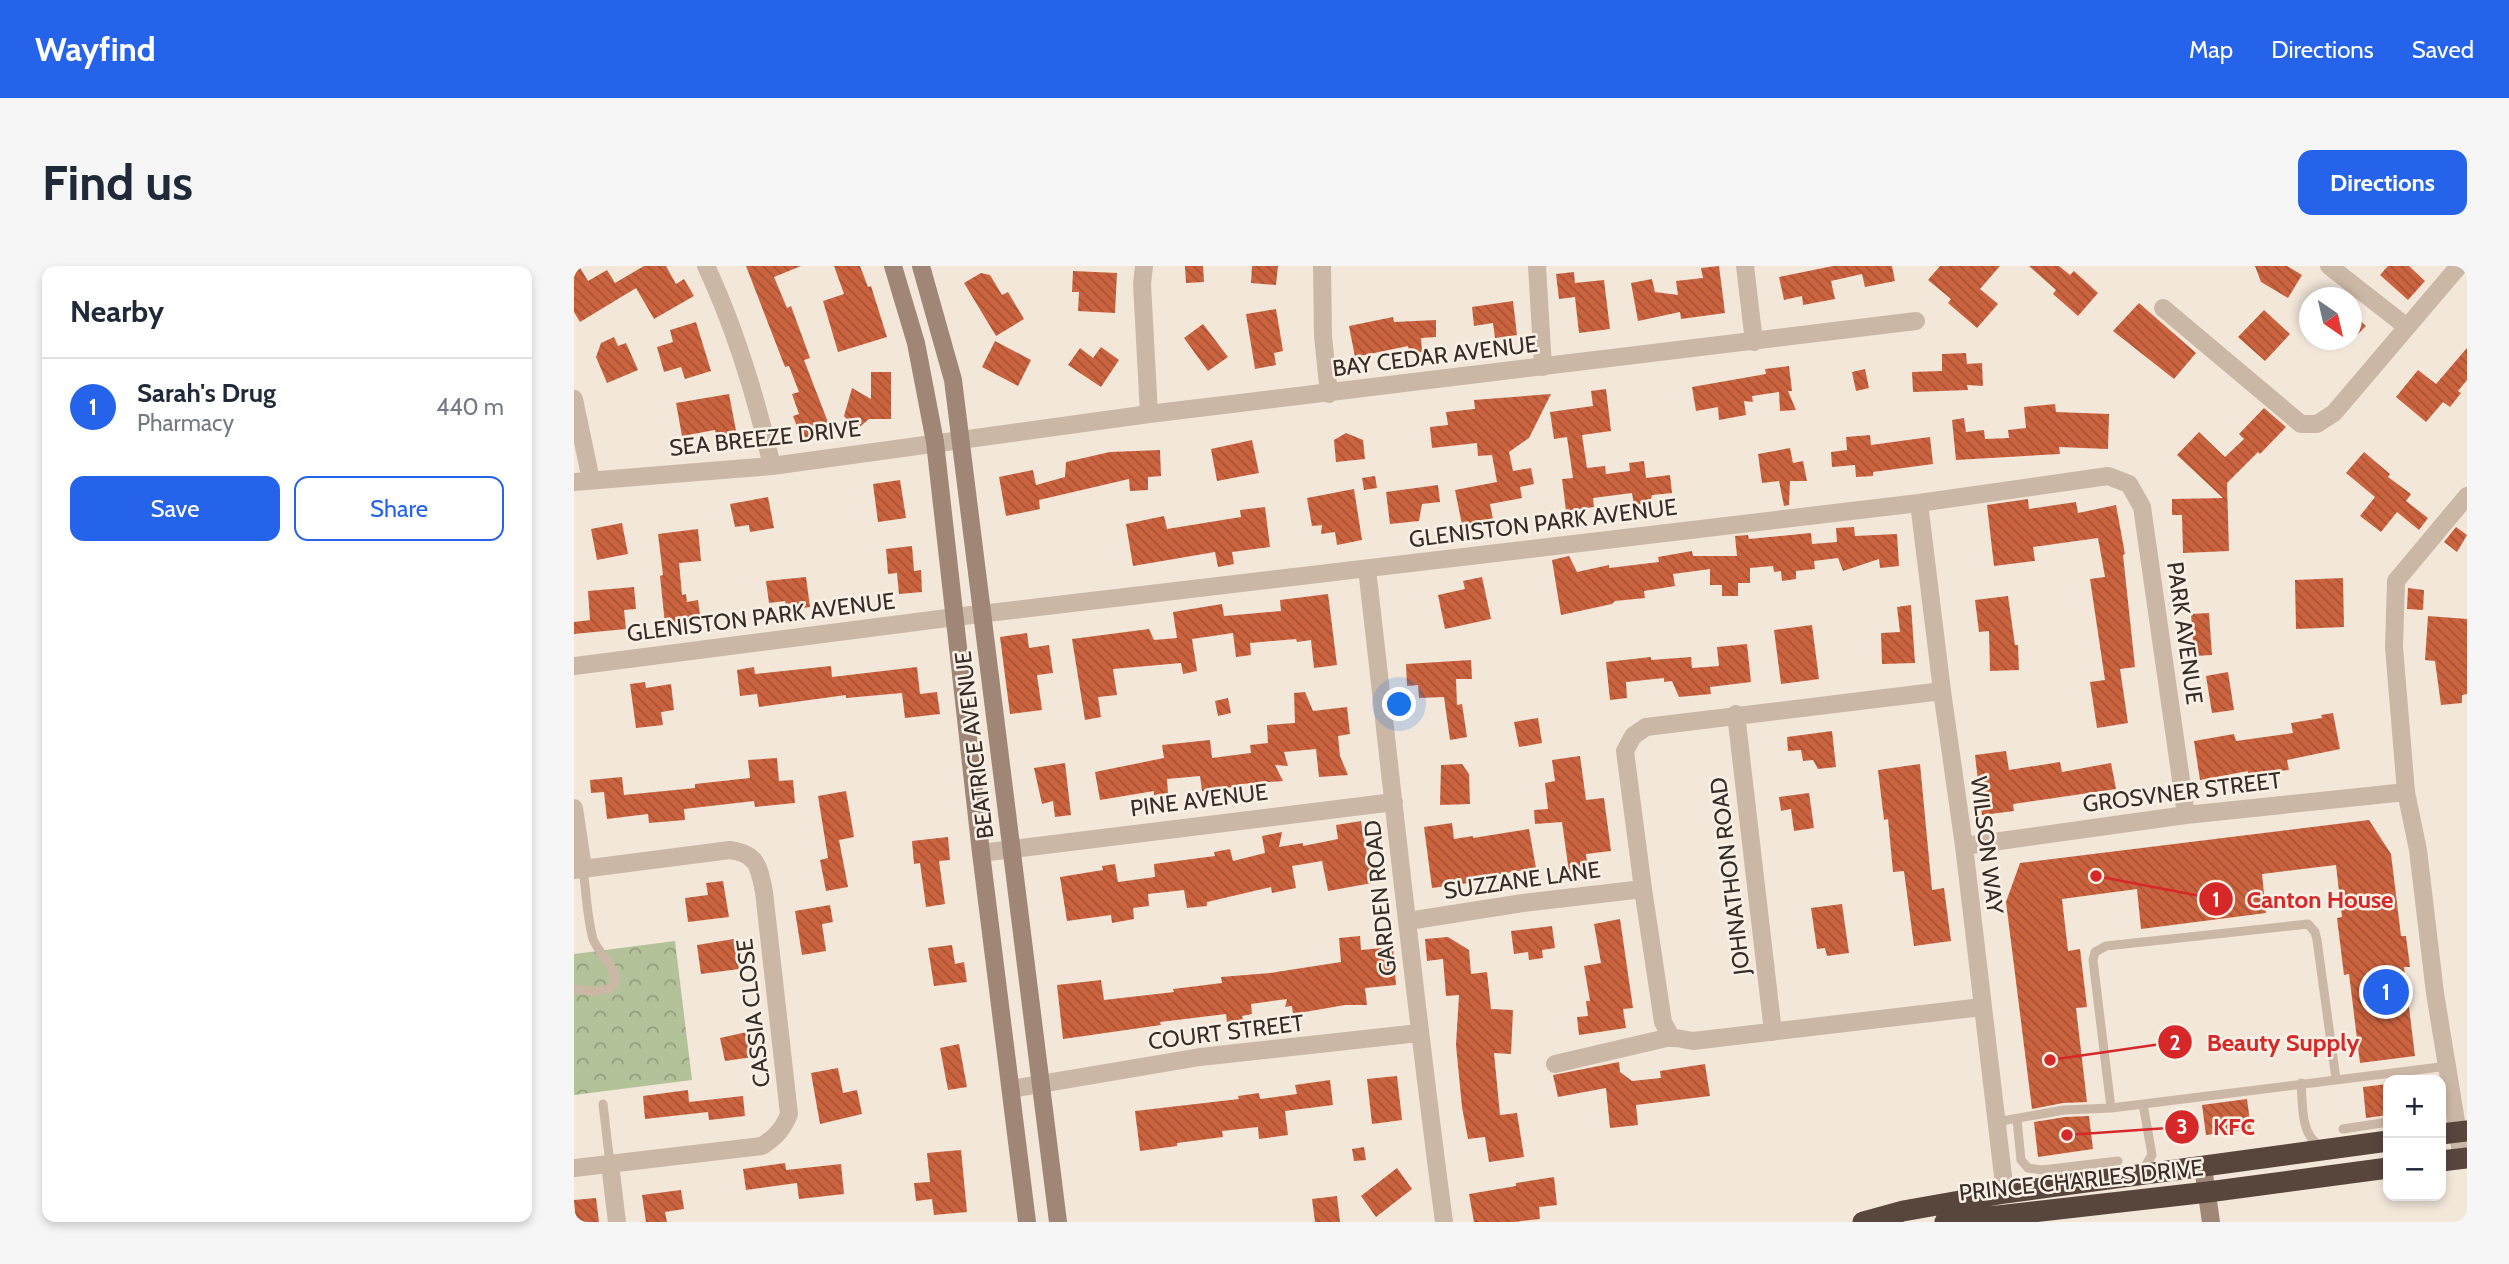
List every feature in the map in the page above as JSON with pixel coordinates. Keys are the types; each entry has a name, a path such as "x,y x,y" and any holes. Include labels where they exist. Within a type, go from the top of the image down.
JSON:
{"highway":[{"name":"PRINCE CHARLES DRIVE","path":"1863,1222 2125,1169 2203,1167 2383,1142"},
{"path":"2446,1160 2465,1158"},
{"name":"PRINCE CHARLES DRIVE","path":"1945,1222 2383,1169"}],"main road":[{"name":"BEATRICE AVENUE","path":"893,266 916,343 935,442 981,853 1027,1222"},
{"name":"BEATRICE AVENUE","path":"921,266 953,380 962,440 1058,1222"},
{"path":"2203,1167 2211,1222"}],"street":[{"path":"706,266 741,350 772,466"},
{"path":"1144,266 1142,284 1149,414"},
{"path":"1322,266 1323,336 1329,394"},
{"path":"1537,266 1543,367"},
{"path":"1745,266 1754,342"},
{"path":"2329,266 2407,327"},
{"path":"2163,308 2301,424 2317,424 2334,413 2459,266"},
{"name":"BAY CEDAR AVENUE","path":"962,440 1149,414 1916,321"},
{"path":"574,399 583,481"},
{"name":"SEA BREEZE DRIVE","path":"583,481 772,466 962,440"},
{"name":"GLENISTON PARK AVENUE","path":"574,666 984,613 1919,503 2108,476"},
{"name":"PARK AVENUE","path":"2108,476 2129,484 2142,507 2186,815"},
{"path":"2465,1158 2455,1132 2418,850 2406,792 2394,647 2396,581 2467,496"},
{"name":"WILSON WAY","path":"1919,503 1941,691 1964,846 2005,1193"},
{"name":"GARDEN ROAD","path":"1367,569 1419,1033 1444,1222"},
{"path":"1671,1037 1663,1021 1625,751 1633,736 1646,726 1941,691"},
{"name":"JOHNATHON ROAD","path":"1736,714 1773,1032"},
{"name":"GROSVNER STREET","path":"1964,846 2186,815 2406,792"},
{"name":"PINE AVENUE","path":"981,853 1394,802"},
{"path":"574,808 579,869"},
{"name":"CASSIA CLOSE","path":"574,1168 762,1146 783,1129 789,1114 764,892 759,868 752,858 745,852 730,850 579,869"},
{"name":"SUZZANE LANE","path":"1408,921 1522,903 1643,889"},
{"path":"1555,1064 1671,1037 1693,1041 1982,1007"},
{"name":"COURT STREET","path":"1011,1089 1200,1058 1419,1033"},
{"path":"610,1164 617,1222"}],"lane":[{"path":"574,989 595,993 606,991 615,978 612,967 594,941 579,869"},
{"path":"2111,1108 2093,960 2095,952 2106,946 2308,924 2315,932 2317,940 2336,1079"},
{"path":"1996,1122 2064,1110 2111,1108 2448,1066"},
{"path":"2427,1069 2428,1075"},
{"path":"2301,1083 2306,1130 2311,1140 2333,1149"},
{"path":"603,1104 610,1164"},
{"path":"2017,1119 2021,1160 2028,1168 2143,1170 2152,1155 2143,1104"},
{"path":"2343,1129 2383,1123"}],"green space":[{"path":"675,941 692,1080 574,1095 574,954"}],"building":[{"path":"574,266 579,266 588,281 607,270 615,283 644,266 666,266 676,284 684,279 694,296 654,319 636,288 580,322 574,312"},
{"path":"746,266 801,266 774,277 787,308 791,306 810,358 804,360 831,430 802,440 793,416 799,414 792,394 799,392 789,366 785,367"},
{"path":"834,266 860,266 868,287 871,286 887,337 838,352 823,301 844,294"},
{"path":"1185,266 1203,266 1204,282 1186,283"},
{"path":"1252,266 1278,266 1276,285 1251,283"},
{"path":"1719,266 1725,313 1681,319 1680,312 1638,321 1631,283 1652,279 1655,292 1678,295 1676,281 1703,278 1701,268"},
{"path":"1833,266 1892,266 1895,281 1865,287 1862,274 1831,281 1835,299 1803,305 1802,296 1784,300 1779,277"},
{"path":"1940,266 2000,266 1980,289 1998,304 1977,328 1948,303 1951,299 1928,280"},
{"path":"2029,266 2059,266 2070,275 2074,271 2098,293 2078,316 2053,294 2056,290"},
{"path":"2255,266 2287,266 2302,275 2288,298 2261,282"},
{"path":"2388,266 2409,266 2425,281 2408,300 2380,275"},
{"path":"1073,271 1117,273 1115,313 1078,311 1079,292 1072,292"},
{"path":"1574,272 1575,283 1604,280 1610,329 1579,333 1575,297 1559,299 1556,274"},
{"path":"981,273 990,275 1002,295 1008,292 1024,319 996,336 964,283"},
{"path":"1513,301 1517,335 1495,338 1493,323 1474,326 1472,307"},
{"path":"2139,303 2196,353 2174,379 2113,331"},
{"path":"1276,309 1283,351 1274,353 1276,365 1255,369 1246,314"},
{"path":"2264,310 2290,334 2265,361 2238,337"},
{"path":"1393,317 1394,322 1436,320 1436,337 1421,338 1422,352 1409,353 1408,346 1355,357 1349,326"},
{"path":"696,322 711,371 685,379 681,367 664,372 657,347 673,342 670,330"},
{"path":"1203,324 1228,357 1208,371 1184,338"},
{"path":"614,337 618,346 626,343 638,370 607,383 596,357 601,343"},
{"path":"995,341 1031,360 1018,386 982,367"},
{"path":"1101,347 1119,360 1101,387 1068,365 1080,348 1093,358"},
{"path":"2467,348 2467,380 2450,407 2443,402 2426,422 2396,397 2418,370 2436,384"},
{"path":"1966,353 1967,364 1982,363 1983,386 1967,385 1968,390 1913,392 1912,372 1942,371 1942,354"},
{"path":"1789,366 1792,391 1788,391 1796,410 1780,411 1779,392 1752,396 1753,402 1744,401 1746,415 1719,420 1718,407 1696,411 1692,387 1766,374 1765,369"},
{"path":"1865,369 1869,388 1856,391 1852,372"},
{"path":"871,372 891,372 891,419 869,419 856,430 844,416 852,388 871,399"},
{"path":"1606,389 1611,431 1582,435 1587,468 1605,466 1606,474 1630,471 1629,463 1644,461 1646,478 1670,475 1672,493 1652,495 1650,503 1634,505 1632,493 1593,498 1594,507 1566,511 1562,479 1573,478 1567,437 1554,439 1550,412 1593,406 1591,391"},
{"path":"729,394 738,441 718,445 715,430 682,436 676,403"},
{"path":"1551,394 1529,438 1509,452 1513,471 1531,468 1534,484 1520,487 1522,498 1490,504 1493,519 1462,525 1455,490 1497,482 1492,455 1478,456 1477,443 1432,448 1430,427 1448,425 1446,412 1475,409 1474,400"},
{"path":"2055,404 2056,412 2109,414 2108,449 2059,447 2060,454 1956,460 1952,420 1964,418 1966,432 1984,430 1985,439 2009,438 2008,430 2026,428 2024,407"},
{"path":"2264,408 2286,427 2227,483 2229,551 2183,553 2182,515 2172,515 2172,499 2223,498 2177,455 2199,432 2225,457 2244,439 2239,434"},
{"path":"1346,433 1363,440 1365,459 1336,462 1334,440"},
{"path":"1870,435 1871,445 1930,437 1933,464 1873,472 1873,476 1856,477 1855,465 1832,467 1831,452 1847,450 1846,437"},
{"path":"1252,440 1259,473 1217,481 1211,449"},
{"path":"1790,448 1793,463 1803,461 1807,481 1790,481 1789,505 1784,506 1779,481 1762,483 1758,454"},
{"path":"1160,450 1161,476 1148,477 1148,490 1130,491 1129,479 1039,500 1040,509 1006,516 999,477 1033,470 1036,485 1065,477 1066,462 1110,452"},
{"path":"2364,452 2390,474 2388,477 2411,494 2406,501 2428,518 2419,530 2397,512 2381,532 2360,516 2375,497 2346,473"},
{"path":"1375,476 1377,488 1364,490 1362,478"},
{"path":"900,480 906,518 878,522 873,484"},
{"path":"1438,485 1440,502 1422,504 1419,521 1390,524 1386,492"},
{"path":"1354,489 1362,540 1337,545 1335,532 1321,534 1322,525 1312,526 1307,498"},
{"path":"768,497 774,528 750,532 749,525 735,527 730,504"},
{"path":"2028,499 2029,509 2076,502 2078,513 2116,505 2125,554 2135,667 2120,669 2128,723 2097,728 2090,682 2105,680 2090,579 2105,577 2098,538 2033,547 2035,561 1994,566 1987,505"},
{"path":"1265,507 1270,547 1232,552 1234,564 1218,567 1215,552 1133,566 1126,524 1164,516 1167,529 1241,517 1240,510"},
{"path":"622,523 628,554 597,560 591,529"},
{"path":"1854,527 1855,536 1897,534 1899,566 1880,568 1879,559 1843,571 1838,558 1814,561 1815,569 1796,571 1796,579 1782,581 1781,571 1774,572 1773,566 1750,568 1750,583 1738,583 1738,596 1722,596 1722,585 1710,585 1710,569 1673,574 1675,586 1644,591 1645,598 1615,601 1612,604 1561,615 1552,560 1569,556 1577,572 1609,565 1609,568 1659,562 1658,557 1692,551 1693,556 1737,556 1735,536 1748,535 1749,539 1811,533 1812,544 1837,542 1836,528"},
{"path":"2456,527 2467,535 2457,552 2444,542"},
{"path":"698,529 701,561 679,563 682,595 686,594 687,602 698,600 700,615 696,615 697,625 676,628 675,623 665,624 658,534"},
{"path":"912,546 914,571 921,570 922,592 899,594 897,573 888,574 886,549"},
{"path":"806,577 810,607 796,609 796,603 786,604 785,601 769,603 766,581"},
{"path":"1482,577 1491,619 1445,629 1438,595 1465,589 1463,581"},
{"path":"2343,578 2344,627 2296,629 2295,580"},
{"path":"634,587 636,609 624,610 626,629 574,634 574,622 590,620 588,591"},
{"path":"2408,588 2424,590 2423,610 2407,609"},
{"path":"1328,594 1337,665 1314,668 1311,640 1250,643 1251,655 1236,657 1233,633 1192,639 1197,671 1183,674 1181,663 1113,669 1117,695 1098,697 1101,717 1085,720 1072,639 1149,629 1154,640 1177,638 1173,612 1222,604 1224,616 1281,611 1280,600"},
{"path":"2008,596 2015,645 2018,645 2019,670 1990,671 1989,631 1979,632 1975,600"},
{"path":"1911,605 1915,663 1882,664 1881,633 1900,632 1897,607"},
{"path":"2209,613 2212,655 2194,656 2191,614"},
{"path":"2428,616 2467,619 2467,694 2462,695 2462,703 2441,705 2435,661 2425,660"},
{"path":"1812,625 1819,679 1781,684 1774,630"},
{"path":"1027,633 1029,648 1049,645 1053,673 1037,675 1042,710 1010,714 1000,637"},
{"path":"1747,644 1751,682 1710,687 1711,694 1679,697 1672,681 1664,682 1664,678 1626,682 1627,698 1610,700 1606,662 1651,657 1651,660 1691,657 1692,668 1719,666 1717,647"},
{"path":"1471,660 1472,679 1456,679 1457,705 1462,704 1467,737 1450,740 1444,697 1419,698 1418,685 1407,686 1406,664"},
{"path":"831,666 832,677 917,667 920,694 937,692 940,714 905,718 902,693 846,698 846,695 759,707 757,694 740,696 737,670 754,667 755,674"},
{"path":"2228,672 2234,710 2212,713 2206,676"},
{"path":"645,682 646,688 671,684 674,710 661,712 663,725 636,728 630,684"},
{"path":"1305,692 1313,711 1347,707 1350,734 1338,736 1340,756 1348,775 1319,777 1316,749 1284,752 1288,766 1275,765 1283,781 1202,791 1200,776 1167,779 1168,793 1154,795 1154,791 1100,800 1095,772 1164,758 1162,745 1210,740 1212,758 1251,753 1250,745 1268,743 1267,725 1295,723 1294,693"},
{"path":"1228,698 1231,713 1218,716 1215,701"},
{"path":"2333,713 2340,749 2287,760 2289,770 2248,775 2248,771 2200,780 2194,741 2234,734 2236,741 2293,733 2291,723 2322,718 2321,715"},
{"path":"1538,718 1542,743 1519,747 1514,722"},
{"path":"1832,731 1836,767 1818,769 1813,760 1803,761 1801,750 1788,751 1787,737"},
{"path":"2006,751 2009,770 2060,762 2062,772 2111,763 2116,789 2013,804 2014,811 1982,815 1975,755"},
{"path":"1580,756 1586,800 1604,798 1611,851 1586,854 1588,869 1569,872 1562,822 1535,824 1534,810 1548,809 1545,783 1555,781 1552,760"},
{"path":"777,758 779,781 793,780 795,803 755,807 754,801 684,809 685,820 649,823 648,814 607,819 604,792 591,793 590,780 622,777 624,795 695,788 695,784 750,778 748,760"},
{"path":"1065,763 1071,815 1055,817 1053,801 1042,804 1034,768"},
{"path":"1462,764 1469,774 1470,804 1440,805 1441,765"},
{"path":"1920,764 1932,890 1944,888 1951,941 1914,946 1904,871 1893,872 1888,819 1884,820 1878,770"},
{"path":"846,791 854,837 839,840 848,887 826,891 820,860 828,858 818,796"},
{"path":"1809,793 1814,828 1794,831 1791,809 1781,811 1779,797"},
{"path":"2369,820 2391,854 2401,936 2406,936 2410,967 2404,967 2415,1056 2360,1063 2349,974 2344,975 2337,918 2342,917 2336,865 2262,874 2266,913 2141,929 2137,889 2062,899 2068,951 2080,949 2087,1007 2076,1008 2087,1102 2032,1109 2006,902 2020,863"},
{"path":"1361,821 1372,883 1328,891 1322,861 1292,866 1296,888 1272,893 1271,887 1207,902 1207,906 1187,908 1184,890 1148,894 1149,906 1133,908 1134,919 1112,923 1111,915 1067,921 1060,877 1103,870 1102,866 1115,864 1118,882 1155,877 1154,864 1215,856 1214,852 1230,849 1233,861 1265,853 1262,836 1282,832 1279,847 1303,843 1303,846 1338,839 1336,825"},
{"path":"1452,823 1454,839 1529,829 1536,868 1476,878 1476,882 1432,888 1424,827"},
{"path":"948,837 950,860 939,861 945,904 926,907 920,863 914,864 912,841"},
{"path":"723,881 729,917 688,922 685,898 708,895 706,883"},
{"path":"1842,904 1849,953 1827,956 1825,948 1817,949 1811,908"},
{"path":"830,905 833,922 822,924 826,951 802,955 795,911"},
{"path":"1620,919 1633,1008 1623,1009 1626,1028 1579,1035 1577,1017 1588,1016 1586,1001 1590,1001 1584,966 1601,963 1594,924"},
{"path":"1552,926 1555,948 1542,950 1543,958 1529,960 1528,952 1514,954 1511,931"},
{"path":"1360,936 1361,950 1393,947 1396,985 1365,988 1367,1005 1345,1005 1293,1014 1292,1006 1285,1007 1287,999 1251,1004 1252,1014 1242,1016 1243,1020 1227,1022 1226,1014 1063,1039 1057,985 1101,980 1104,1000 1174,992 1173,989 1222,983 1221,977 1270,973 1341,962 1339,938"},
{"path":"1448,937 1469,950 1471,974 1487,972 1491,1009 1513,1010 1511,1054 1494,1053 1500,1115 1517,1113 1524,1157 1489,1162 1485,1137 1468,1139 1456,1045 1459,995 1446,996 1443,959 1427,961 1425,939"},
{"path":"734,939 739,969 701,974 697,945"},
{"path":"952,945 955,964 964,962 967,982 934,986 928,948"},
{"path":"747,1032 753,1057 725,1061 720,1038"},
{"path":"959,1044 967,1087 948,1090 940,1048"},
{"path":"1619,1062 1620,1072 1632,1081 1661,1078 1660,1071 1705,1064 1710,1096 1636,1105 1638,1125 1610,1128 1606,1088 1558,1097 1553,1075"},
{"path":"838,1068 843,1093 857,1090 862,1114 820,1124 811,1073"},
{"path":"1397,1076 1402,1120 1372,1124 1367,1079"},
{"path":"1330,1080 1333,1105 1285,1111 1288,1135 1259,1139 1258,1127 1222,1131 1223,1137 1140,1151 1135,1111 1239,1099 1238,1096 1259,1093 1260,1099 1297,1094 1295,1085"},
{"path":"2383,1085 2383,1116 2366,1118 2363,1087"},
{"path":"688,1090 689,1102 743,1096 745,1116 709,1120 708,1112 645,1119 643,1096"},
{"path":"2247,1099 2251,1129 2206,1135 2202,1105"},
{"path":"2089,1116 2093,1149 2038,1157 2034,1122"},
{"path":"1364,1147 1366,1160 1354,1161 1352,1149"},
{"path":"961,1150 967,1212 934,1215 932,1199 916,1201 914,1183 930,1182 927,1153"},
{"path":"785,1163 786,1170 841,1164 844,1194 799,1199 797,1183 746,1190 743,1169"},
{"path":"1397,1168 1412,1189 1376,1217 1361,1196"},
{"path":"1554,1177 1557,1205 1539,1207 1540,1219 1474,1222 1469,1194"},
{"path":"681,1190 684,1209 665,1212 667,1222 646,1222 642,1195"},
{"path":"1337,1196 1340,1222 1315,1222 1312,1199"},
{"path":"596,1198 599,1222 576,1222 574,1200"}],"place":[{"name":"Canton House","path":"2096,876"},
{"name":"Sarah's Drug","path":"2386,992"},
{"name":"Beauty Supply","path":"2050,1060"},
{"name":"KFC","path":"2067,1135"}]}
